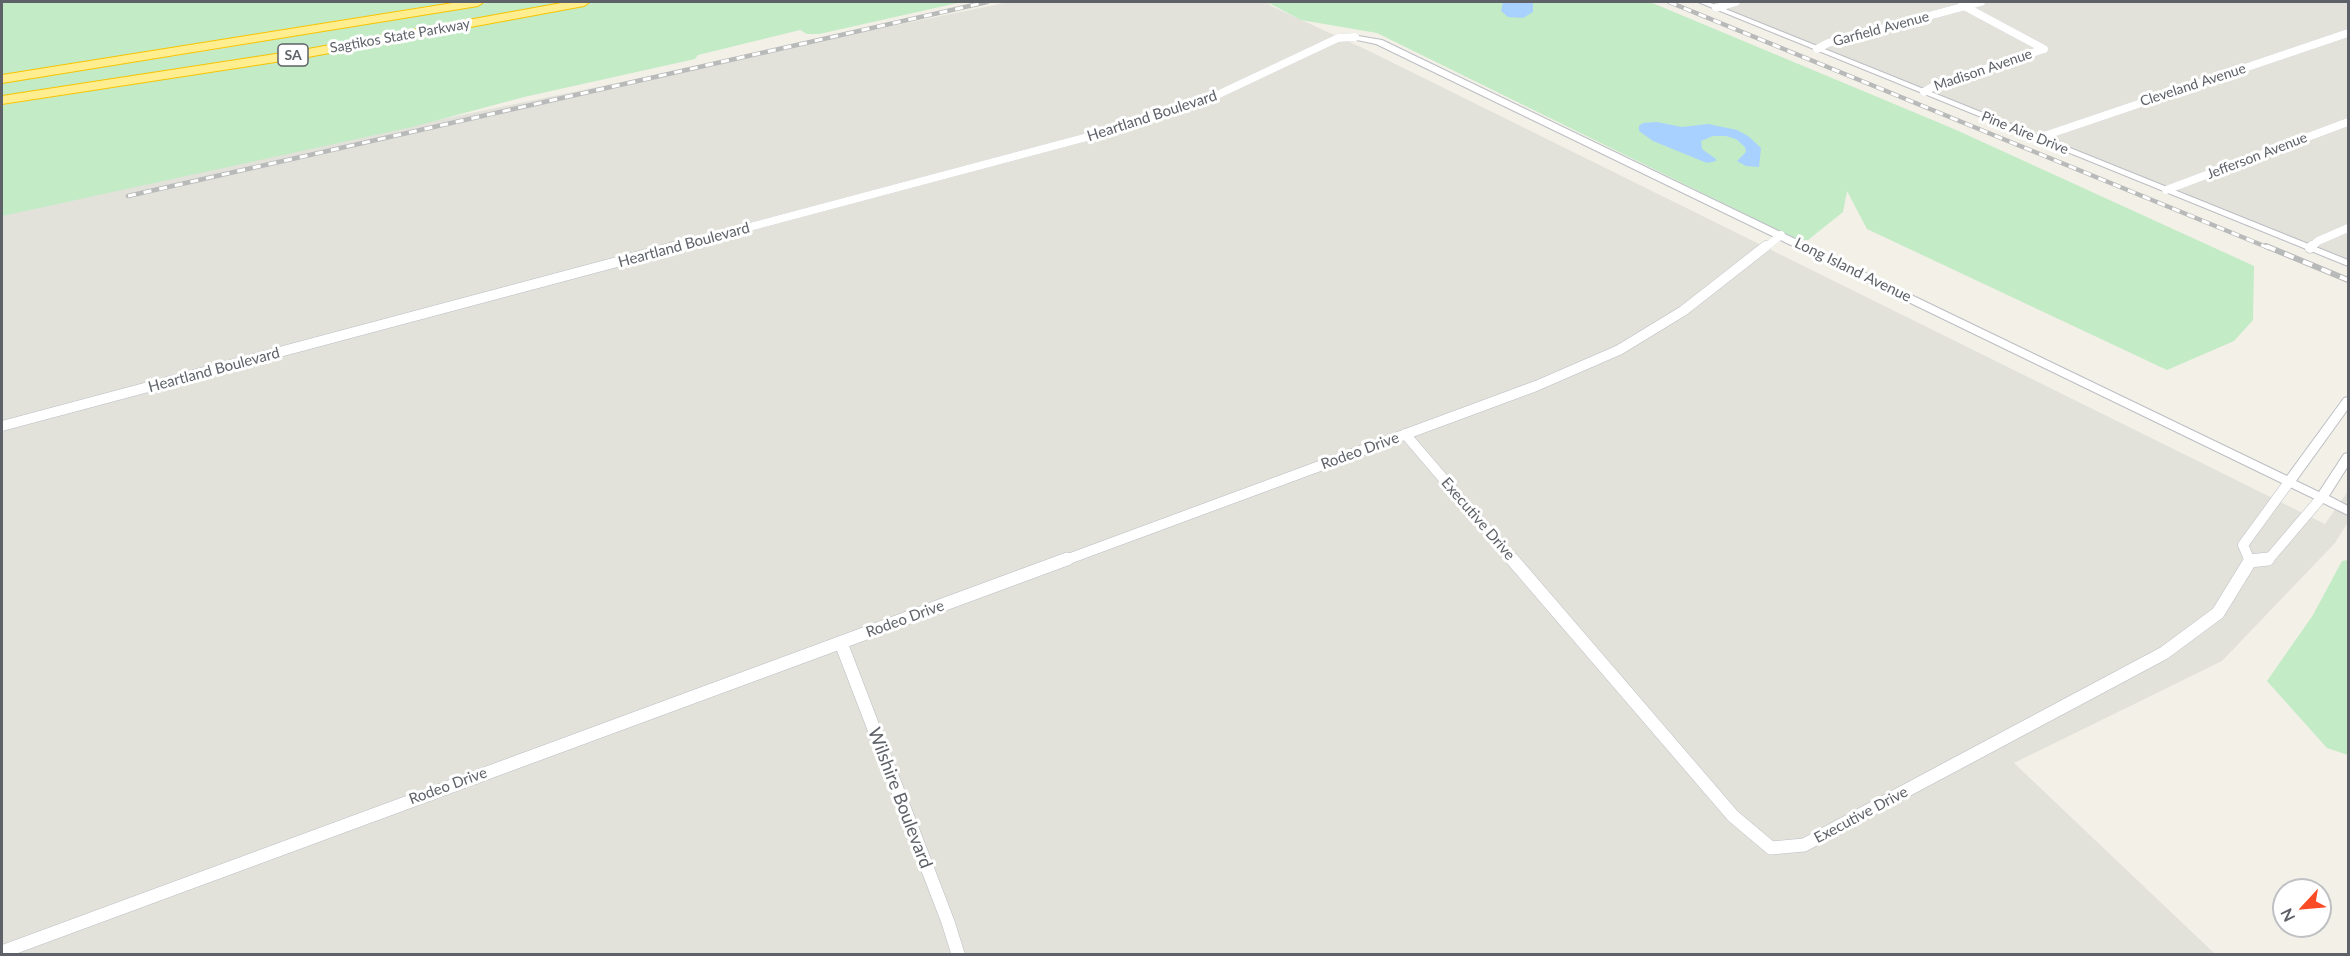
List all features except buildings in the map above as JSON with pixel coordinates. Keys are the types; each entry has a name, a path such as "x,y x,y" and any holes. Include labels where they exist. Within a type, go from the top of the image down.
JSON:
{"highway":[{"name":"Sagtikos State Parkway","path":"2,79 478,2"},
{"name":"Sagtikos State Parkway","path":"2,100 308,53 584,2"}],"street":[{"name":"Pine Aire Drive","path":"1701,2 2349,263"},
{"path":"1716,8 1736,2"},
{"path":"1956,2 1964,6"},
{"name":"Garfield Avenue","path":"1817,49 1828,43 1981,2"},
{"name":"Madison Avenue","path":"1924,92 1934,86 2043,49 1964,6"},
{"name":"Cleveland Avenue","path":"2038,138 2349,33"},
{"name":"Long Island Avenue","path":"1355,37 1379,42 2349,511"},
{"name":"Heartland Boulevard","path":"2,426 1137,124 1215,96 1338,38 1355,37"},
{"name":"Jefferson Avenue","path":"2166,190 2349,122"},
{"path":"2310,248 2318,241 2349,228"},
{"name":"Rodeo Drive","path":"2,952 1536,386 1619,350 1683,311 1781,235"},
{"path":"2349,401 2243,545 2250,561 2269,559 2321,498 2349,457"},
{"name":"Executive Drive","path":"1405,434 1733,816 1771,848 1804,845 2164,653 2218,613 2250,561"},
{"name":"Wilshire Boulevard","path":"840,643 948,922 958,954"}],"shaded area":[{"path":"1009,2 1267,2 1271,6 1369,51 2325,524 2348,491 2348,522 2335,543 2222,661 2014,763 2215,954 2,954 2,210"},
{"path":"1702,2 2348,2 2348,263 1924,92"}],"green space":[{"path":"2,2 453,2 2,75"},
{"path":"493,2 571,2 425,30 210,66 2,97 2,82 213,50"},
{"path":"597,2 962,2 819,34 807,34 800,30 698,55 695,59 524,97 412,127 2,216 2,105 386,43"},
{"path":"1267,2 1650,2 1954,129 2254,266 2253,320 2234,341 2167,370 1867,229 1847,191 1843,212 1808,240 1798,240 1377,33 1301,20"},
{"path":"2348,560 2348,755 2327,748 2267,681 2313,615 2342,561"}],"water":[{"path":"1503,2 1533,2 1533,12 1523,18 1508,17 1501,11"},
{"path":"1657,122 1682,127 1708,124 1737,130 1761,148 1759,167 1746,166 1737,161 1746,152 1745,147 1736,139 1726,136 1713,136 1701,141 1702,149 1716,159 1716,161 1707,163 1653,141 1639,131 1639,126 1643,123"}],"railway":[{"path":"128,196 987,2"},
{"path":"1669,2 2269,248"},
{"path":"2266,246 2348,280"}]}
